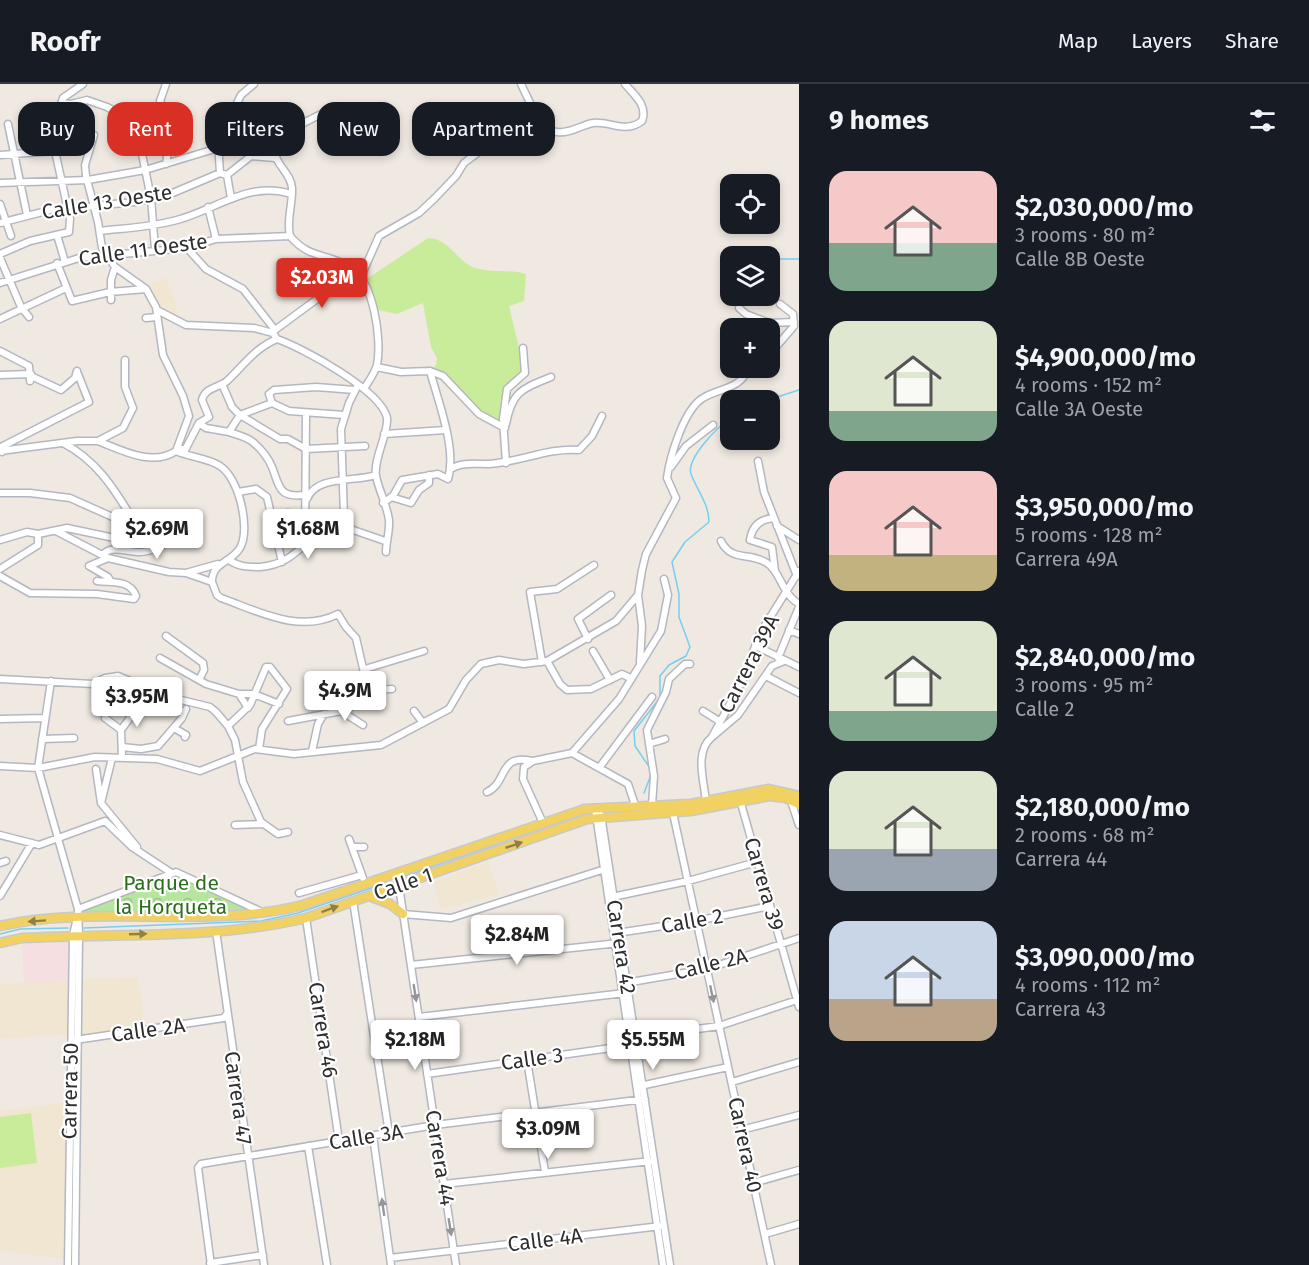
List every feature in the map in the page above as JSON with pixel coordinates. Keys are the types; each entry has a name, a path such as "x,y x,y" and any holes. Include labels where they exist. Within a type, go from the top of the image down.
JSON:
{"main road":[{"name":"Calle 1","path":"0,926 77,914 264,913 303,905 543,823 598,808 778,796 797,800"},
{"name":"Calle 1","path":"0,943 21,938 216,931 279,925 306,918 599,817 673,813 740,799"},
{"path":"369,896 383,901 403,914"}],"street":[{"path":"63,102 66,96 83,84"},
{"path":"166,84 160,101 172,125 166,164"},
{"path":"238,102 241,95 254,84"},
{"path":"521,84 530,102"},
{"path":"555,132 564,133 595,123 619,127 636,125 642,121 644,110 625,84"},
{"path":"95,103 124,116 137,130 151,198 155,249"},
{"path":"8,124 27,215"},
{"path":"0,183 88,180 145,170 205,152"},
{"path":"0,155 18,155"},
{"path":"29,317 21,307 0,256 14,247 45,237 68,234 69,219 56,156"},
{"path":"88,156 85,165 105,256 115,267 143,287 157,314 166,364 187,406 188,424 177,450"},
{"path":"220,156 231,198"},
{"name":"Calle 13 Oeste","path":"3,223 27,215 168,195 224,174 251,156 275,158"},
{"path":"146,318 157,314 186,325 274,331 357,273 363,272 379,236 419,213 456,176 464,162 473,156"},
{"path":"275,158 288,175 291,194 290,236 306,251 342,263 357,273 374,309 377,367 359,389 344,415 342,447 344,516 341,526"},
{"path":"100,231 179,220 231,198 266,189 291,194"},
{"path":"0,204 3,223 11,236"},
{"path":"208,207 216,239"},
{"path":"57,236 65,262"},
{"name":"Calle 11 Oeste","path":"0,282 57,263 155,249 187,248 216,239 290,236"},
{"path":"187,248 206,269 243,289 274,331 277,339 322,361 359,389 374,396 384,409 387,418 376,473 389,526 385,541 386,552"},
{"path":"57,263 72,301 143,287"},
{"path":"111,300 110,292 115,267"},
{"path":"0,319 21,307 66,288"},
{"path":"780,304 792,312 794,322 793,328 780,342"},
{"path":"739,308 746,314 769,323 794,322"},
{"path":"1,450 87,440 98,441 123,452 153,457 163,458 177,450 185,450 199,423 210,413 202,396 216,385 222,384 249,356 277,339"},
{"path":"506,463 503,419 507,388 525,373 523,348"},
{"path":"0,351 29,366 31,377"},
{"path":"98,441 123,428 131,414 133,408 125,387 125,360"},
{"path":"377,367 401,372 430,371 443,376 479,414 505,428"},
{"path":"383,503 391,497 402,480 429,475 443,475 448,478 451,469 446,429 430,371"},
{"path":"0,375 31,377 61,390 78,373 89,402 1,450"},
{"path":"505,428 510,404 516,393 551,377"},
{"path":"640,662 642,626 638,595 646,554 676,498 667,478 668,469 686,417 702,398 734,385 742,378"},
{"path":"222,384 232,407 242,416 279,439 288,439 306,449 364,446"},
{"path":"272,403 269,394 274,390 316,387 359,389"},
{"path":"227,432 242,416 272,403 290,411 344,415"},
{"path":"305,546 306,413"},
{"path":"451,469 460,465 506,463 552,452 579,450 601,418"},
{"path":"199,423 204,428 227,432 256,445 272,466 276,482 286,495 306,497"},
{"path":"668,469 686,446 713,425"},
{"path":"384,434 446,429"},
{"path":"77,449 78,441"},
{"path":"0,540 27,532 38,534 48,530 75,528 119,539 129,537 133,528 132,518 111,483 77,449 63,443"},
{"path":"177,450 219,465 228,473 238,492 242,509 243,540 241,546 229,560 186,573"},
{"name":"Carrera 39A","path":"706,802 701,757 704,744 712,737 744,678 759,635 798,574 764,492 758,461"},
{"path":"306,497 316,486 360,480 376,473"},
{"path":"391,497 411,503 419,490 429,483 429,475"},
{"path":"238,492 256,489 267,497 282,562"},
{"path":"0,493 30,493 70,498 86,503 163,542"},
{"path":"287,513 306,515"},
{"path":"712,737 738,715 772,666 781,660 799,605 787,593 776,572 772,548 750,540 755,526 767,518 774,518"},
{"path":"229,560 240,567 264,566 282,562 331,526 341,526 385,541"},
{"path":"777,526 799,540"},
{"path":"111,582 108,577 89,566 106,556 111,549 148,551 176,537 188,527"},
{"path":"56,531 59,535 73,538 106,556 169,572 186,573 212,582"},
{"path":"0,569 38,545 38,534"},
{"path":"721,541 731,554 759,559 776,572"},
{"path":"218,564 212,582 217,595 221,598 280,621 328,618 338,614 356,638 368,690"},
{"path":"594,566 557,590 530,592 544,661 567,690 591,689 622,674 630,678"},
{"path":"0,576 30,593 97,594 134,599 136,596 129,585 97,580"},
{"path":"543,823 523,779 524,767 533,761 572,753 602,722 661,631 668,595 664,579"},
{"path":"588,639 578,619 611,595"},
{"path":"0,766 38,768 95,757 138,758 172,762 200,771 238,754 259,749 287,754 381,745 452,706 466,681 482,664 499,660 524,664 544,661 588,639 616,621 638,595"},
{"path":"789,630 799,634"},
{"path":"166,636 203,663 204,670 199,680"},
{"path":"756,646 799,667"},
{"path":"365,669 424,651"},
{"path":"593,651 610,680"},
{"path":"160,658 199,680 239,694 254,694 279,704"},
{"path":"652,806 654,776 647,730 666,692 669,679 685,664 690,664"},
{"path":"228,726 248,708 260,676 267,666 288,688 262,729 259,749"},
{"path":"0,679 93,684 114,676 128,678 169,697 210,707 228,726 238,754 243,782 264,824 278,834 288,832"},
{"path":"766,676 799,693"},
{"name":"Carrera 50","path":"51,681 38,768 77,914 75,1265"},
{"path":"288,721 350,708 368,690 392,689"},
{"path":"239,694 248,708"},
{"path":"122,758 121,730 146,696"},
{"path":"599,768 652,697"},
{"path":"122,747 158,746 174,728 186,709"},
{"path":"340,711 363,725"},
{"path":"414,711 423,723"},
{"path":"703,711 719,721"},
{"path":"312,751 316,731 324,714"},
{"path":"310,716 316,731"},
{"path":"0,719 44,718"},
{"path":"105,718 121,730"},
{"path":"174,728 186,735 185,737"},
{"path":"42,739 74,738"},
{"path":"649,744 665,739"},
{"path":"138,758 139,748"},
{"path":"572,753 628,784 634,805"},
{"path":"102,803 112,758"},
{"path":"488,792 494,789 503,771 514,761 520,758 533,761"},
{"path":"96,769 102,803 137,847 170,872"},
{"name":"Carrera 39","path":"740,799 798,1003"},
{"path":"797,800 799,825"},
{"name":"Carrera 42","path":"598,808 661,1226 670,1265"},
{"name":"Carrera 40","path":"673,813 771,1265"},
{"path":"0,835 39,845 105,821 132,847 137,847"},
{"path":"235,825 264,824"},
{"path":"349,839 365,884"},
{"path":"0,896 32,843"},
{"path":"352,847 364,847"},
{"path":"611,898 688,881 757,862"},
{"path":"403,914 451,918 607,869"},
{"path":"77,914 170,872 176,872 264,913"},
{"name":"Carrera 44","path":"397,873 456,1265"},
{"path":"299,893 362,874"},
{"path":"353,901 389,1133"},
{"name":"Calle 2","path":"616,933 696,921 770,906"},
{"name":"Carrera 46","path":"306,918 339,1141"},
{"name":"Carrera 47","path":"216,931 226,1018 264,1265"},
{"name":"Calle 2A","path":"624,983 706,969 799,938"},
{"path":"411,965 618,943"},
{"path":"419,1017 626,993"},
{"name":"Calle 3","path":"427,1074 527,1060 719,1026 798,1003"},
{"name":"Calle 2A","path":"75,1040 226,1018"},
{"name":"Carrera 50","path":"68,1265 75,1040"},
{"path":"527,1060 545,1172"},
{"path":"732,1082 799,1062"},
{"path":"640,1086 728,1067"},
{"name":"Calle 3A","path":"210,1264 198,1168 201,1164 435,1125 642,1100"},
{"path":"741,1130 799,1115"},
{"path":"373,1136 391,1262"},
{"path":"308,1146 327,1265"},
{"path":"444,1184 651,1161"},
{"path":"753,1182 799,1170"},
{"path":"765,1233 799,1224"},
{"name":"Carrera 42","path":"661,1226 663,1265"},
{"name":"Calle 4A","path":"391,1262 454,1251 661,1226"},
{"path":"210,1264 263,1255"}],"shaded area":[{"path":"166,278 176,303 177,315 158,306 147,285"},
{"path":"488,862 499,894 441,910 433,882"},
{"path":"73,935 72,981 24,983 22,938"},
{"path":"138,977 145,1030 79,1040 79,979"},
{"path":"72,981 71,1034 0,1039 0,984"},
{"path":"70,1102 68,1259 0,1251 0,1111"}],"green space":[{"path":"428,238 442,242 463,261 475,268 526,274 524,301 509,306 525,373 507,389 505,428 479,414 461,392 430,371 436,365 437,358 431,347 423,303 397,314 374,309 362,282"},
{"name":"Parque de la Horqueta","path":"170,872 264,913 77,919 78,909"},
{"path":"31,1113 37,1163 0,1168 0,1117"}],"waterway":[{"path":"780,259 799,259"},
{"path":"780,396 799,390"},
{"path":"650,768 635,746 634,731 660,698 660,676 669,665 686,656 690,647 679,617 679,594 672,562 685,542 709,522 707,509 691,474 691,467 698,451 720,427"},
{"path":"644,793 651,775"},
{"path":"405,876 585,814"},
{"path":"84,928 261,921 298,913 386,883"},
{"path":"0,934 20,929 68,928"}]}
